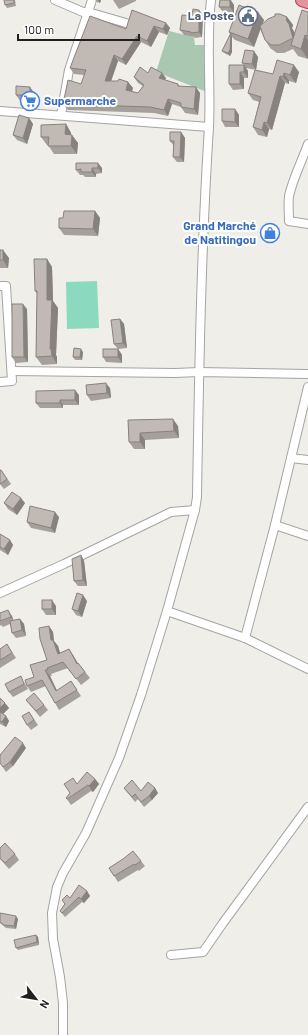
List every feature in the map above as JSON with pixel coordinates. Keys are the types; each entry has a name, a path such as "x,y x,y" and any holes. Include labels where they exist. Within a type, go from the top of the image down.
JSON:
{"highway":[{"path":"302,0 308,2"}],"street":[{"path":"55,0 73,9 126,23"},
{"path":"61,115 69,70 92,0"},
{"path":"63,1035 63,1003 53,939 52,913 57,886 86,833 114,773 141,695 167,611 195,510 197,497 199,372 209,127 209,33 211,1"},
{"path":"0,111 209,127"},
{"path":"308,144 293,184 289,207 289,221 308,224"},
{"path":"0,286 6,286 12,371 12,381 0,382"},
{"path":"12,371 308,374"},
{"path":"245,638 275,525 308,387"},
{"path":"291,458 308,460"},
{"path":"0,593 171,512 195,510"},
{"path":"275,525 308,536"},
{"path":"167,611 245,638 308,669"},
{"path":"171,955 203,952 223,922 308,806"}],"green space":[{"path":"169,31 194,37 195,45 207,45 207,92 156,72"},
{"path":"97,281 99,328 67,329 66,282"}],"building":[{"path":"4,0 14,0 14,3 5,5"},
{"path":"220,0 230,0 230,7 219,7"},
{"path":"239,5 246,8 247,6 253,8 252,10 258,12 248,39 229,32"},
{"path":"193,9 199,10 199,32 191,33 180,30 182,15 192,16"},
{"path":"132,10 166,23 163,29 154,26 147,41 137,36 122,59 114,55 105,81 118,81 119,79 128,82 126,90 138,93 144,85 134,77 140,67 148,73 151,67 162,73 159,78 178,84 178,86 196,87 194,109 181,107 181,103 168,99 164,110 150,107 63,104 68,80 81,84 86,70 70,68 90,16 126,29"},
{"path":"302,10 308,12 308,36 305,35 301,49 291,45"},
{"path":"275,14 280,14 287,17 286,20 289,24 293,38 279,45 271,45 265,40 260,26 268,19 275,16"},
{"path":"231,33 230,50 228,53 222,51"},
{"path":"245,50 254,51 252,64 242,63"},
{"path":"277,60 294,65 290,75 284,73 283,77 280,76 267,123 264,122 262,130 253,127 261,97 248,93 255,70 273,74"},
{"path":"229,65 244,65 244,72 240,72 240,84 229,84"},
{"path":"16,86 30,87 30,95 16,95"},
{"path":"222,109 235,109 235,122 222,121"},
{"path":"19,115 29,118 23,138 13,135"},
{"path":"66,124 65,134 72,135 71,146 48,146 49,137 41,137 41,125"},
{"path":"170,132 181,132 180,157 173,157 174,141 170,141"},
{"path":"76,163 98,163 98,168 92,168 92,172 81,172 81,169 76,170"},
{"path":"64,211 95,211 93,229 59,228 59,218 63,218"},
{"path":"0,250 3,250 3,260 0,260"},
{"path":"34,259 47,259 47,300 52,300 50,349 52,356 36,357 37,291 35,291"},
{"path":"12,304 23,304 24,357 12,357"},
{"path":"120,319 123,343 114,344 111,320"},
{"path":"74,348 81,349 80,357 73,357"},
{"path":"103,349 118,349 118,357 103,357"},
{"path":"106,383 107,393 87,395 86,385"},
{"path":"75,390 75,400 60,400 60,403 36,403 36,391"},
{"path":"173,419 174,431 140,433 140,442 129,442 128,420"},
{"path":"0,470 7,479 0,484"},
{"path":"12,492 21,498 13,509 4,503"},
{"path":"30,506 55,512 51,528 27,522"},
{"path":"0,534 10,540 4,549 0,547"},
{"path":"81,555 83,580 74,581 72,559"},
{"path":"77,593 83,595 78,611 72,609"},
{"path":"42,600 52,600 52,609 42,609"},
{"path":"8,610 11,617 0,621 0,613"},
{"path":"20,619 22,630 12,633 10,621"},
{"path":"49,626 51,640 53,640 58,654 69,649 77,664 78,663 85,672 76,679 63,662 47,668 48,670 45,670 56,691 71,681 77,690 55,703 42,680 27,686 25,680 34,677 30,665 47,660 40,639 39,628"},
{"path":"7,644 12,653 0,660 0,649"},
{"path":"21,676 24,684 9,692 5,684"},
{"path":"34,693 44,705 36,711 26,700"},
{"path":"0,698 5,703 0,708"},
{"path":"0,712 6,716 2,722 0,721"},
{"path":"29,712 34,720 27,725 22,716"},
{"path":"15,737 23,743 10,762 3,767 0,763 0,755"},
{"path":"87,772 95,779 89,786 88,785 67,799 66,798 70,793 64,784 73,778 77,784"},
{"path":"132,780 141,791 148,782 155,788 149,796 141,802 135,794 132,797 124,788"},
{"path":"5,843 15,854 5,863 0,858 0,848"},
{"path":"133,851 141,861 114,876 109,868"},
{"path":"79,885 87,891 81,899 79,897 62,913 60,911 65,904 62,900 67,895 70,898"},
{"path":"0,913 16,916 14,926 4,925 0,922"},
{"path":"36,935 37,942 16,948 14,940"}],"place":[{"name":"La Poste","path":"248,16"},
{"name":"Supermarche","path":"30,101"},
{"name":"Grand Marché de Natitingou","path":"270,233"}]}
